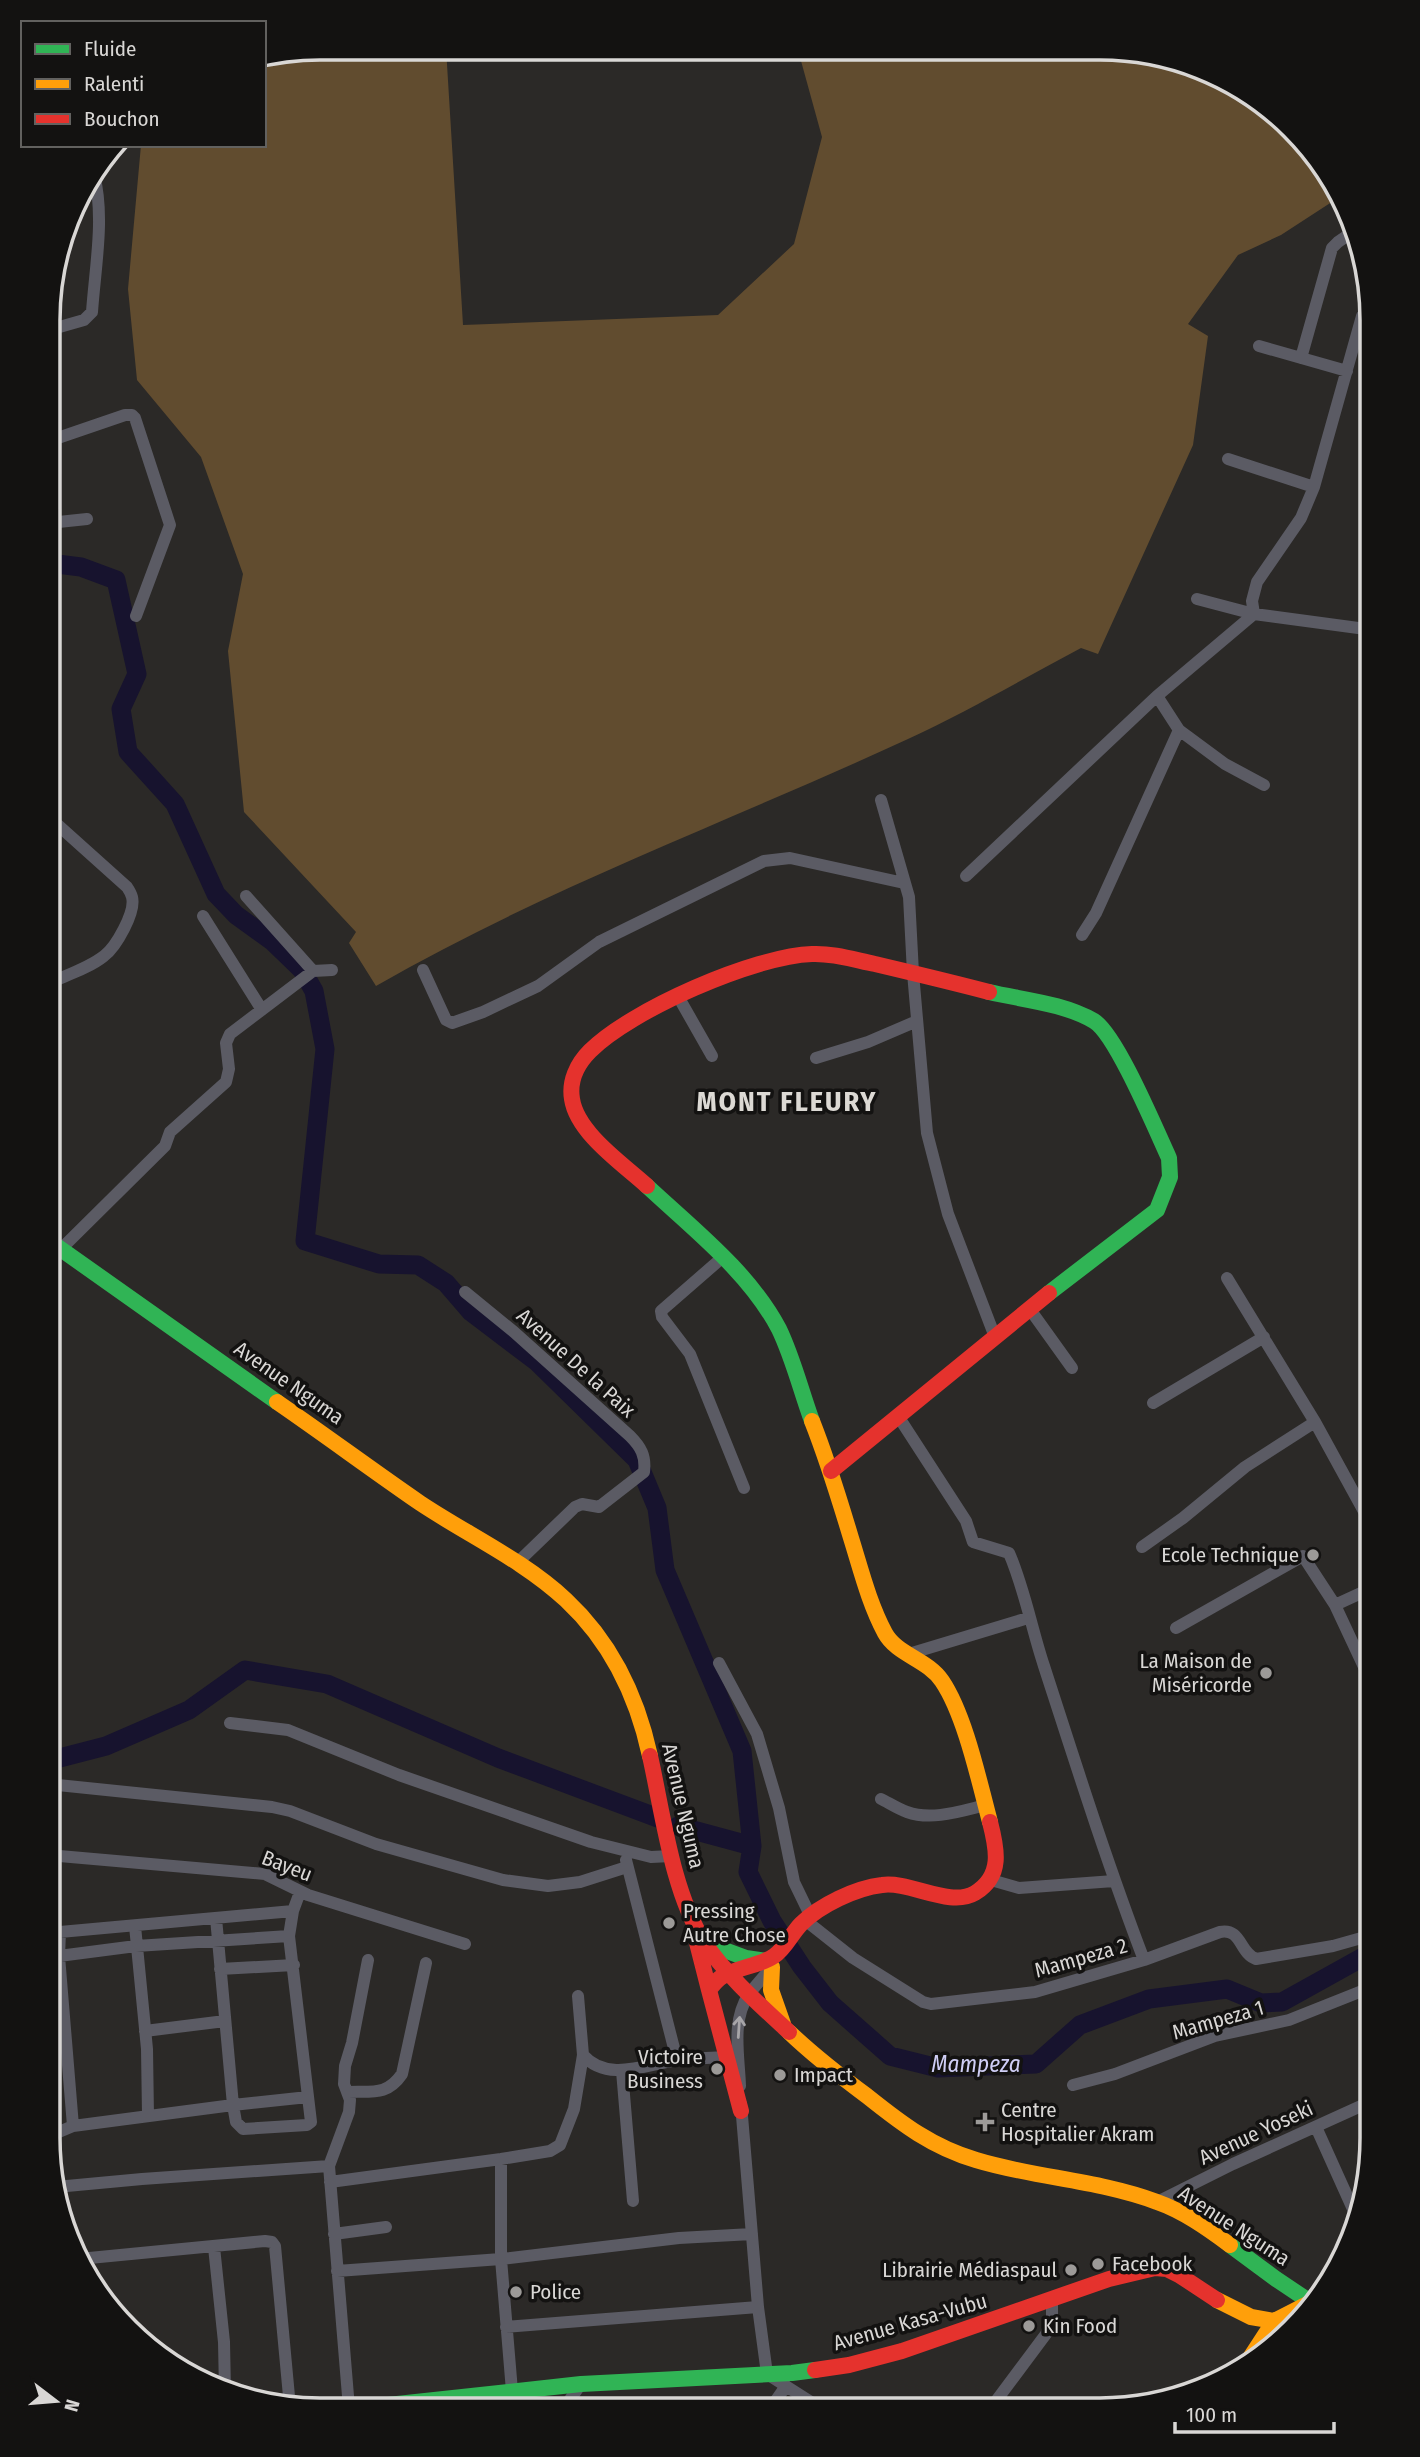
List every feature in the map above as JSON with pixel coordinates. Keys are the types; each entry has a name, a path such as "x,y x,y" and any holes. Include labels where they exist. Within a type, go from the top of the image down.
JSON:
{"main road":[{"path":"709,1990 716,1981 773,1960 805,1921 838,1899 879,1885 905,1885 951,1897 965,1897 975,1893 991,1880 998,1851 957,1714 942,1681 929,1666 897,1646 882,1629 872,1607 831,1471 779,1329 761,1301 723,1257 589,1133 576,1117 572,1106 575,1069 595,1046 650,1011 738,970 788,956 833,955 1030,1002 1085,1016 1097,1022 1117,1049 1169,1158 1170,1177 1157,1210 1029,1308 831,1471"},
{"name":"Avenue Nguma","path":"60,1249 410,1495 517,1563 565,1599 589,1624 614,1658 633,1697 647,1741 671,1856 691,1917 705,1943 749,1994 824,2063 934,2146 992,2166 1100,2187 1157,2202 1196,2221 1307,2296"},
{"path":"691,1917 741,2110"},
{"path":"705,1943 746,1958 773,1960"},
{"path":"773,1960 771,1990 784,2028"},
{"name":"Avenue Kasa-Vubu","path":"452,2398 581,2384 810,2371 871,2360 1052,2300 1109,2278 1155,2268 1167,2269 1235,2312 1274,2321"},
{"path":"1259,2344 1274,2321 1294,2311"}],"street":[{"path":"60,327 87,319 92,312 97,185"},
{"path":"1301,358 1332,248 1347,236"},
{"path":"1254,614 1252,601 1257,582 1301,518 1314,487 1360,323"},
{"path":"1259,346 1347,371"},
{"path":"60,438 125,415 135,418 170,520 162,551 136,616"},
{"path":"1228,459 1314,487"},
{"path":"60,522 87,519"},
{"path":"1198,599 1254,614 1360,628"},
{"path":"965,876 1157,696 1254,614"},
{"path":"1157,696 1179,730 1225,764 1264,785"},
{"path":"1082,935 1099,907 1179,730"},
{"path":"881,800 909,897 927,1133 948,1214 995,1337"},
{"path":"60,827 127,887 133,906 130,917 110,951 96,961 60,978"},
{"path":"423,970 446,1020 452,1023 483,1012 538,985 598,943 764,861 790,858 904,883"},
{"path":"246,896 311,973"},
{"path":"203,916 262,1010"},
{"path":"60,1240 165,1146 170,1132 223,1087 229,1069 227,1038 311,973 332,970"},
{"path":"679,998 712,1055"},
{"path":"816,1058 868,1042 917,1021"},
{"path":"723,1257 661,1311 662,1317 690,1354 744,1488"},
{"path":"1227,1278 1315,1422 1360,1504"},
{"name":"Avenue De la Paix","path":"465,1292 514,1332 642,1449 642,1474 599,1507 582,1504 575,1507 517,1563"},
{"path":"1029,1308 1072,1368"},
{"path":"1153,1403 1264,1337"},
{"path":"898,1416 966,1521 973,1542 1009,1553 1114,1881 1144,1960"},
{"path":"1142,1547 1183,1518 1245,1467 1315,1422"},
{"path":"1176,1628 1303,1556 1335,1605 1360,1658"},
{"path":"1335,1605 1360,1594"},
{"path":"912,1653 1028,1618"},
{"path":"719,1663 757,1734 779,1808 805,1921"},
{"path":"230,1723 288,1730 398,1775 624,1851 651,1857 671,1856"},
{"path":"60,1785 272,1807 290,1811 376,1844 503,1880 548,1885 580,1882 628,1867"},
{"path":"881,1798 907,1813 933,1815 950,1814 986,1805"},
{"path":"624,1851 677,2060"},
{"name":"Bayeu","path":"60,1856 265,1874 300,1892 465,1944"},
{"path":"991,1880 1019,1888 1114,1881"},
{"path":"216,1918 236,2122 243,2129 306,2125 312,2122 289,1936 293,1911 300,1892"},
{"path":"60,1932 293,1911"},
{"name":"Mampeza 2","path":"805,1921 853,1958 923,2002 931,2004 1023,1995 1144,1960 1227,1931 1236,1935 1248,1955 1256,1959 1333,1946 1360,1938"},
{"path":"135,1926 145,2031 148,2116"},
{"path":"60,1955 136,1946 289,1936"},
{"path":"348,2398 328,2166 349,2112 348,2092 344,2084 345,2066 368,1960"},
{"path":"773,1960 749,1994 737,2027 741,2110 758,2307 767,2374 805,2398"},
{"path":"348,2092 382,2091 394,2085 402,2074 426,1963"},
{"path":"219,1969 294,1965"},
{"path":"60,1967 73,2126"},
{"name":"Mampeza 1","path":"1073,2085 1115,2074 1215,2036 1289,2020 1360,1992"},
{"path":"330,2182 501,2159 550,2151 560,2145 574,2109 583,2055 578,1996"},
{"path":"145,2031 225,2021"},
{"path":"583,2055 594,2065 622,2071 677,2060 728,2057"},
{"path":"622,2071 632,2201"},
{"path":"60,2132 73,2126 308,2097"},
{"name":"Avenue Yoseki","path":"1157,2202 1233,2164 1360,2107"},
{"path":"1316,2127 1352,2206"},
{"path":"501,2159 501,2259 512,2391"},
{"path":"64,2186 328,2166"},
{"path":"334,2234 386,2227"},
{"path":"337,2271 501,2259 679,2238 752,2234"},
{"path":"89,2258 272,2242 275,2246 289,2395"},
{"path":"214,2247 224,2342 225,2380"},
{"path":"998,2398 1046,2334 1052,2319 1052,2300"},
{"path":"506,2327 758,2307"},
{"path":"571,2398 581,2384"},
{"path":"778,2398 786,2386"},
{"path":"490,2394 495,2398"}],"shaded area":[{"path":"303,60 447,60 463,325 718,315 794,244 822,137 801,60 1117,60 1168,68 1215,86 1259,113 1307,161 1332,202 1281,235 1238,255 1188,324 1208,336 1193,445 1098,654 1081,648 930,729 572,886 376,986 349,943 356,932 244,812 228,651 243,574 201,457 137,380 128,289 141,147 266,147 266,65"}],"waterway":[{"name":"Mampeza","path":"60,564 81,567 116,580 137,674 121,709 128,752 175,804 216,894 236,915 272,941 302,970 314,991 325,1049 305,1241 379,1264 418,1265 446,1283 471,1312 537,1362 637,1460 657,1508 665,1570 742,1751 752,1846 748,1872 772,1921 830,2003 890,2056 938,2068 1036,2064 1080,2025 1149,1999 1227,1989 1261,2003 1282,2002 1360,1959"},
{"path":"60,1758 106,1746 189,1710 245,1670 327,1684 498,1758 658,1818"},
{"path":"678,1826 752,1846"}],"traffic: fast":[{"path":"989,992 1056,1006 1082,1015 1103,1029 1124,1063 1169,1158 1170,1177 1157,1210 1049,1293"},
{"path":"647,1186 719,1252 767,1308 784,1340 812,1421"},
{"path":"60,1248 277,1402"},
{"path":"708,1944 746,1958 767,1961"},
{"path":"1230,2245 1305,2298"},
{"path":"452,2398 581,2384 815,2370"}],"traffic: slow":[{"path":"277,1402 420,1503 532,1572 566,1600 596,1634 620,1671 638,1712 650,1756"},
{"path":"812,1421 879,1622 890,1640 936,1674 950,1695 970,1749 990,1822"},
{"path":"772,1967 771,1990 783,2024"},
{"path":"789,2032 827,2066 893,2116 918,2134 945,2148 998,2166 1112,2189 1157,2202 1204,2226 1230,2245"},
{"path":"1217,2300 1251,2317 1274,2321 1294,2311"},
{"path":"1259,2344 1274,2321"}],"traffic: jam":[{"path":"647,1186 614,1158 582,1124 571,1092 575,1073 585,1056 609,1035 634,1019 727,975 787,957 812,954 844,957 989,992"},
{"path":"831,1471 1049,1293"},
{"path":"650,1756 676,1876 693,1922 722,1966 789,2032"},
{"path":"741,2111 709,1990 714,1984 726,1974 774,1956 809,1917 828,1904 861,1890 893,1885 954,1898 975,1893 990,1879 996,1861 990,1822"},
{"path":"695,1935 709,1990"},
{"path":"815,2370 849,2365 902,2351 1109,2279 1155,2268 1167,2269 1179,2275 1217,2300"}],"place":[{"name":"Ecole Technique","path":"1313,1555"},
{"name":"La Maison de Miséricorde","path":"1266,1673"},
{"name":"Pressing Autre Chose","path":"669,1923"},
{"name":"Victoire Business","path":"717,2069"},
{"name":"Impact","path":"780,2075"},
{"name":"Centre Hospitalier Akram","path":"985,2122"},
{"name":"Facebook","path":"1098,2264"},
{"name":"Librairie Médiaspaul","path":"1071,2270"},
{"name":"Police","path":"516,2292"},
{"name":"Kin Food","path":"1029,2326"}],"district":[{"name":"MONT FLEURY","path":"787,1101"}]}
